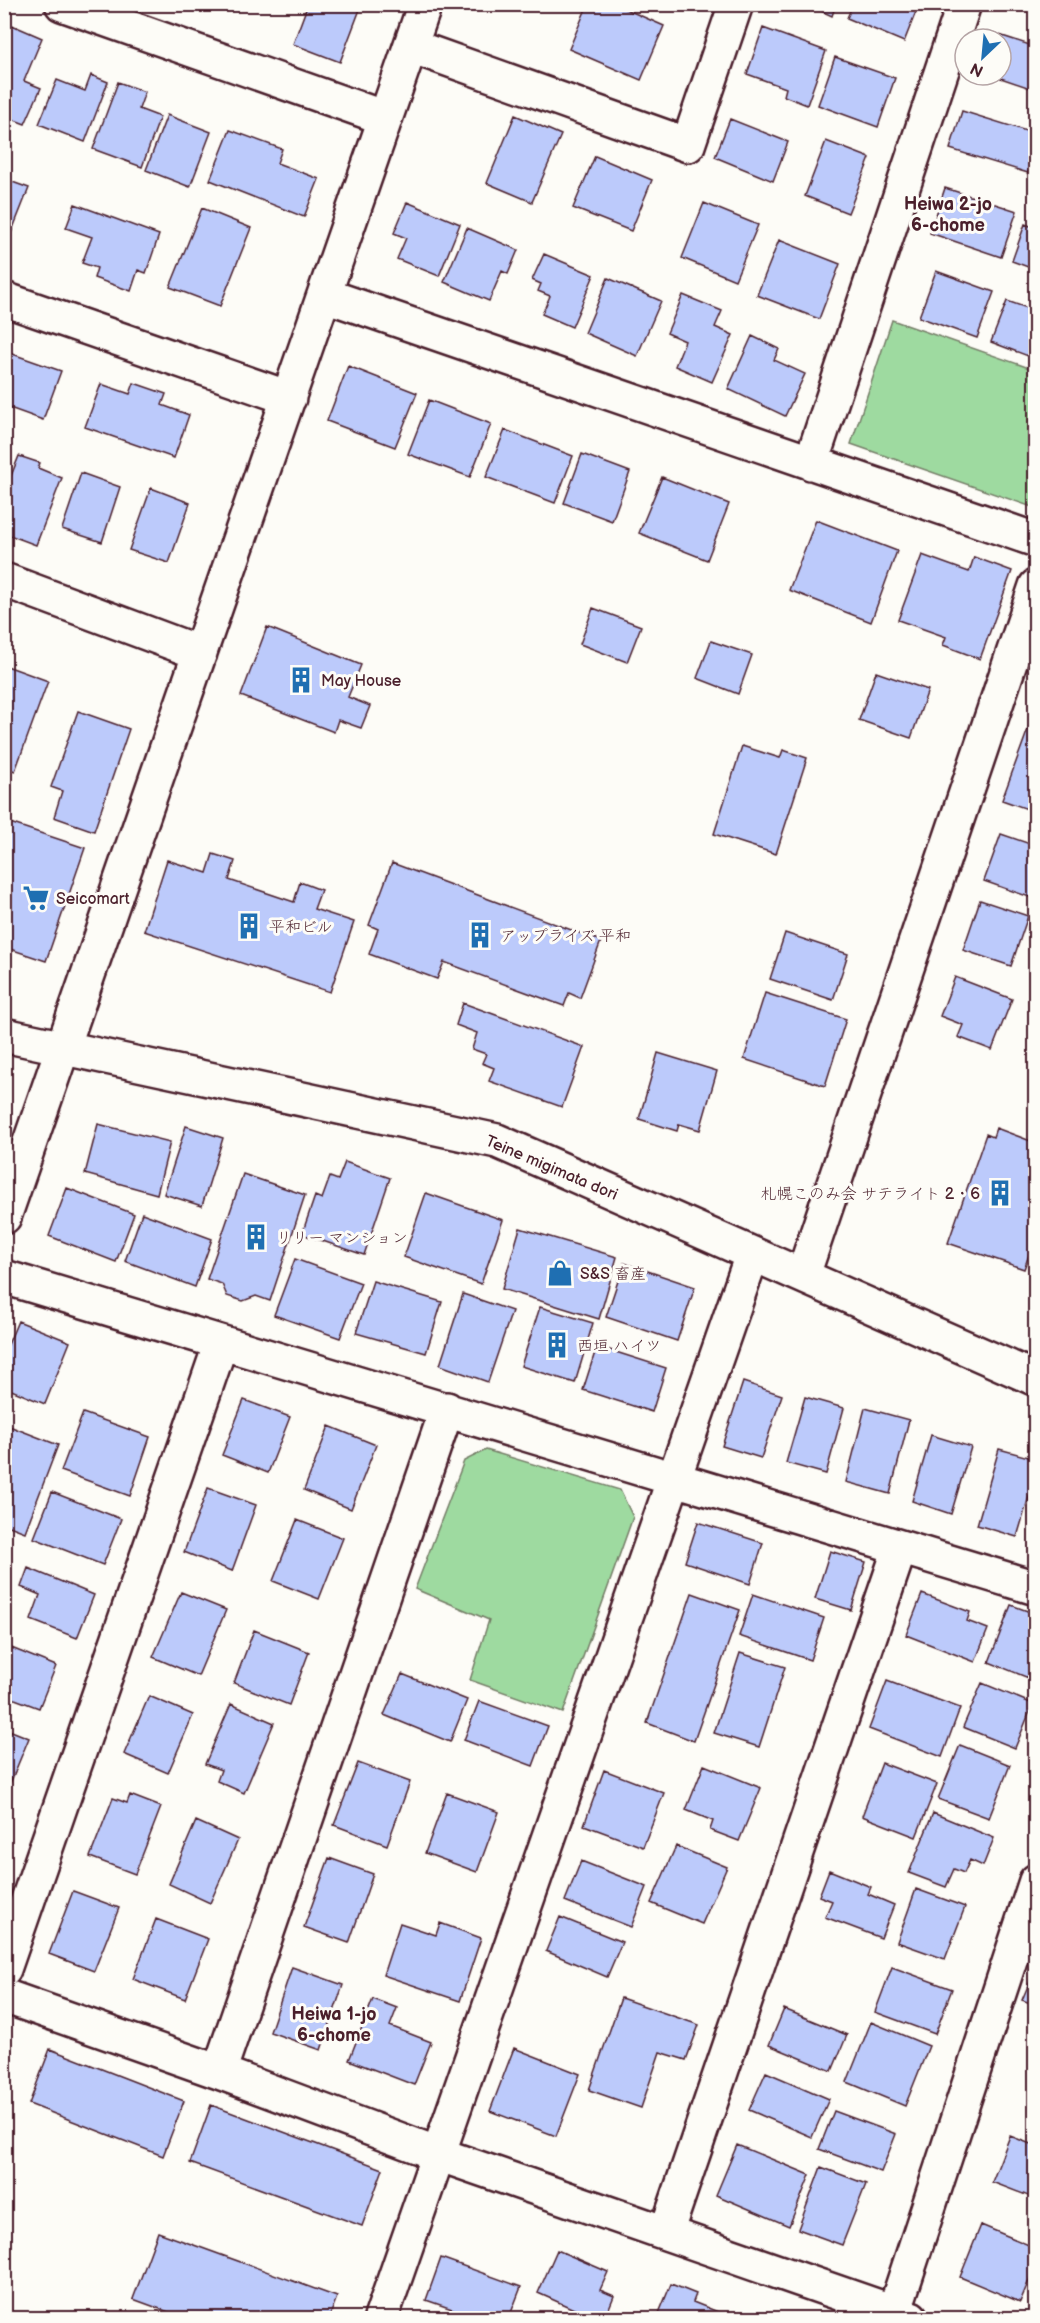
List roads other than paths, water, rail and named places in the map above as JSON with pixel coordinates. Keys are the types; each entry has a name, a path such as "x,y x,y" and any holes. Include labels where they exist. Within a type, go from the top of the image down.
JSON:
{"street":[{"path":"62,4 385,118"},
{"path":"4,1217 65,1047 425,4"},
{"path":"411,46 688,145 736,4"},
{"path":"811,463 964,4"},
{"path":"325,295 1035,540"},
{"path":"4,299 289,398"},
{"path":"4,580 200,653"},
{"path":"803,1275 1035,586"},
{"name":"Teine migimata dori","path":"4,1035 497,1141 1035,1379"},
{"path":"381,2319 752,1255"},
{"path":"4,1277 1035,1588"},
{"path":"4,1970 221,1343"},
{"path":"219,2072 447,1409"},
{"path":"666,2233 900,1548"},
{"path":"4,1996 219,2072 438,2154 903,2315 1035,1881"}],"place":[{"name":"May House","path":"301,680"},
{"name":"Seicomart","path":"36,898"},
{"name":"平和ビル","path":"249,926"},
{"name":"アップライズ 平和","path":"480,935"},
{"name":"札幌このみ会 サテライト 2・6","path":"1000,1193"},
{"name":"リリー マンション","path":"256,1237"},
{"name":"S&S 畜産","path":"560,1273"},
{"name":"西垣 ハイツ","path":"557,1345"}],"district":[{"name":"Heiwa 2-jo 6-chome","path":"948,214"},
{"name":"Heiwa 1-jo 6-chome","path":"334,2024"}]}
